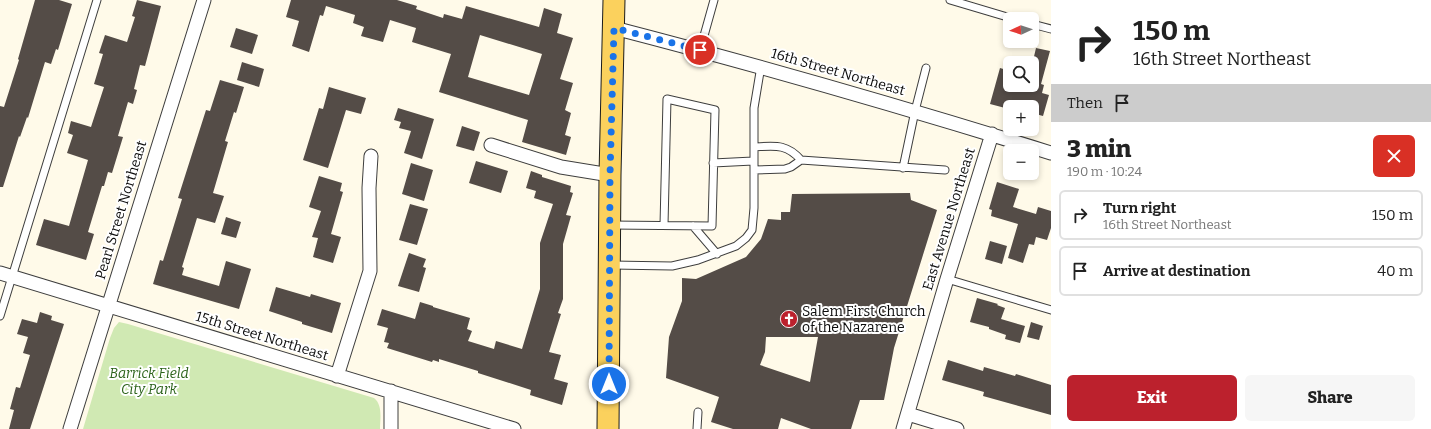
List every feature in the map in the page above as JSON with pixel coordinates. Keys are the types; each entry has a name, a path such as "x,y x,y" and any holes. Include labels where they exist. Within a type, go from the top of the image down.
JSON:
{"main road":[{"path":"608,429 610,175 614,0"}],"street":[{"name":"Pearl Street Northeast","path":"70,429 204,0"},
{"name":"16th Street Northeast","path":"614,28 761,66 992,134 1051,153"},
{"name":"East Avenue Northeast","path":"903,429 947,279 992,134"},
{"path":"491,145 561,167 610,175"},
{"path":"337,376 370,271 369,188 371,156"},
{"name":"15th Street Northeast","path":"6,275 514,429"},
{"path":"391,392 391,429"},
{"path":"908,414 957,429"}],"lane":[{"path":"0,316 6,275 98,0"},
{"path":"700,50 714,0"},
{"path":"950,0 1003,16"},
{"path":"1039,26 1051,29"},
{"path":"609,265 672,266 716,254 736,246 746,238 752,230 754,208 754,108 761,66"},
{"path":"903,168 926,68"},
{"path":"610,225 664,226 712,226 715,110 667,99 664,226"},
{"path":"754,147 777,146 787,148 794,152 801,160"},
{"path":"754,170 785,170 791,168 801,160 945,170"},
{"path":"713,163 754,161"},
{"path":"693,226 716,254"},
{"path":"947,279 1051,310"},
{"path":"697,429 698,412"}],"green space":[{"name":"Barrick Field City Park","path":"119,322 374,398 379,404 380,408 380,429 83,429 110,338 114,328"}],"building":[{"path":"35,0 59,0 72,4 58,50 56,49 51,64 45,62 28,118 27,117 20,137 19,136 3,187 0,187 0,106 4,107 19,60 18,59"},
{"path":"137,0 161,6 145,66 140,65 134,89 137,90 133,104 128,102 118,136 123,137 112,173 108,172 104,186 102,186 88,232 94,234 86,260 36,245 44,219 69,226 88,160 67,153 73,135 68,133 71,121 91,127 104,87 94,84 103,54 99,53 105,35 127,42 135,17 132,16"},
{"path":"291,0 397,0 417,6 416,9 443,18 444,14 462,19 466,6 539,27 544,8 562,14 557,33 573,38 560,79 573,83 565,110 571,113 565,135 571,137 566,155 522,142 528,120 439,92 451,54 412,42 416,28 390,20 383,42 361,36 364,27 353,23 355,15 326,6 323,16 320,15 309,52 292,46 299,21 286,17","holes":["480,35 542,54 529,95 468,77"]},
{"path":"236,28 258,35 252,54 230,47"},
{"path":"1036,48 1050,51 1041,84 1044,85 1042,93 1049,95 1043,116 1039,115 1039,100 1003,100 1003,107 990,104 1000,68 1003,69 1003,92 1039,92 1039,56 1034,56"},
{"path":"242,62 264,69 259,87 237,80"},
{"path":"220,80 244,87 225,141 228,142 213,193 224,196 215,223 197,218 182,267 184,268 182,275 219,286 226,261 251,269 239,309 153,284 160,260 163,261 182,199 178,198 206,110 210,111"},
{"path":"329,87 366,98 361,114 346,110 328,168 303,160 319,108 323,109"},
{"path":"398,108 434,119 422,159 404,153 411,131 399,128 401,122 394,120"},
{"path":"462,126 480,132 474,151 456,146"},
{"path":"476,161 508,171 501,193 469,183"},
{"path":"411,163 433,170 424,201 402,194"},
{"path":"531,171 542,175 542,177 571,186 570,192 573,193 566,215 571,216 563,244 563,299 558,313 561,314 549,352 561,355 554,379 568,383 562,405 530,395 531,390 478,373 478,371 439,359 439,362 433,360 432,362 387,348 389,343 384,342 388,328 377,325 382,309 415,319 420,302 470,318 467,329 472,331 468,341 494,349 496,341 522,349 540,289 540,243 553,204 534,198 536,191 526,188"},
{"path":"319,176 342,183 340,191 343,192 331,234 341,237 333,263 313,257 318,238 312,237 321,211 309,207"},
{"path":"997,182 1019,189 1013,207 1036,214 1038,207 1051,211 1051,228 1047,240 1036,237 1034,245 1029,244 1023,263 1008,258 1018,224 991,216 992,210 989,209"},
{"name":"Salem First Church of the Nazarene","path":"910,193 911,200 937,210 894,348 884,400 860,400 851,429 811,429 781,418 778,429 733,429 711,422 719,397 666,378 669,337 682,301 682,278 696,279 746,257 761,239 768,219 781,220 781,212 790,212 792,194","holes":["766,337 818,337 810,382 760,365 765,352"]},
{"path":"410,204 428,209 417,245 399,240"},
{"path":"226,217 241,222 236,238 221,234"},
{"path":"990,241 1007,246 1002,264 985,259"},
{"path":"409,253 426,259 423,267 426,268 419,292 398,286"},
{"path":"276,287 310,297 311,294 341,303 332,333 302,324 302,322 269,311"},
{"path":"977,298 998,304 997,305 1005,308 1001,319 1025,326 1020,343 1005,339 1006,335 989,329 989,327 970,322"},
{"path":"40,312 52,316 51,320 64,324 30,429 9,429 14,410 10,409 16,387 20,388 30,355 23,353 28,337 17,334 22,319 37,323"},
{"path":"1031,322 1043,326 1039,340 1027,337"},
{"path":"948,360 983,371 984,367 1015,376 1016,374 1051,385 1051,415 983,396 984,392 942,380"}],"place":[{"name":"Salem First Church of the Nazarene","path":"789,319"}],"route":[{"path":"609,384 610,175 614,28 700,50"}]}
